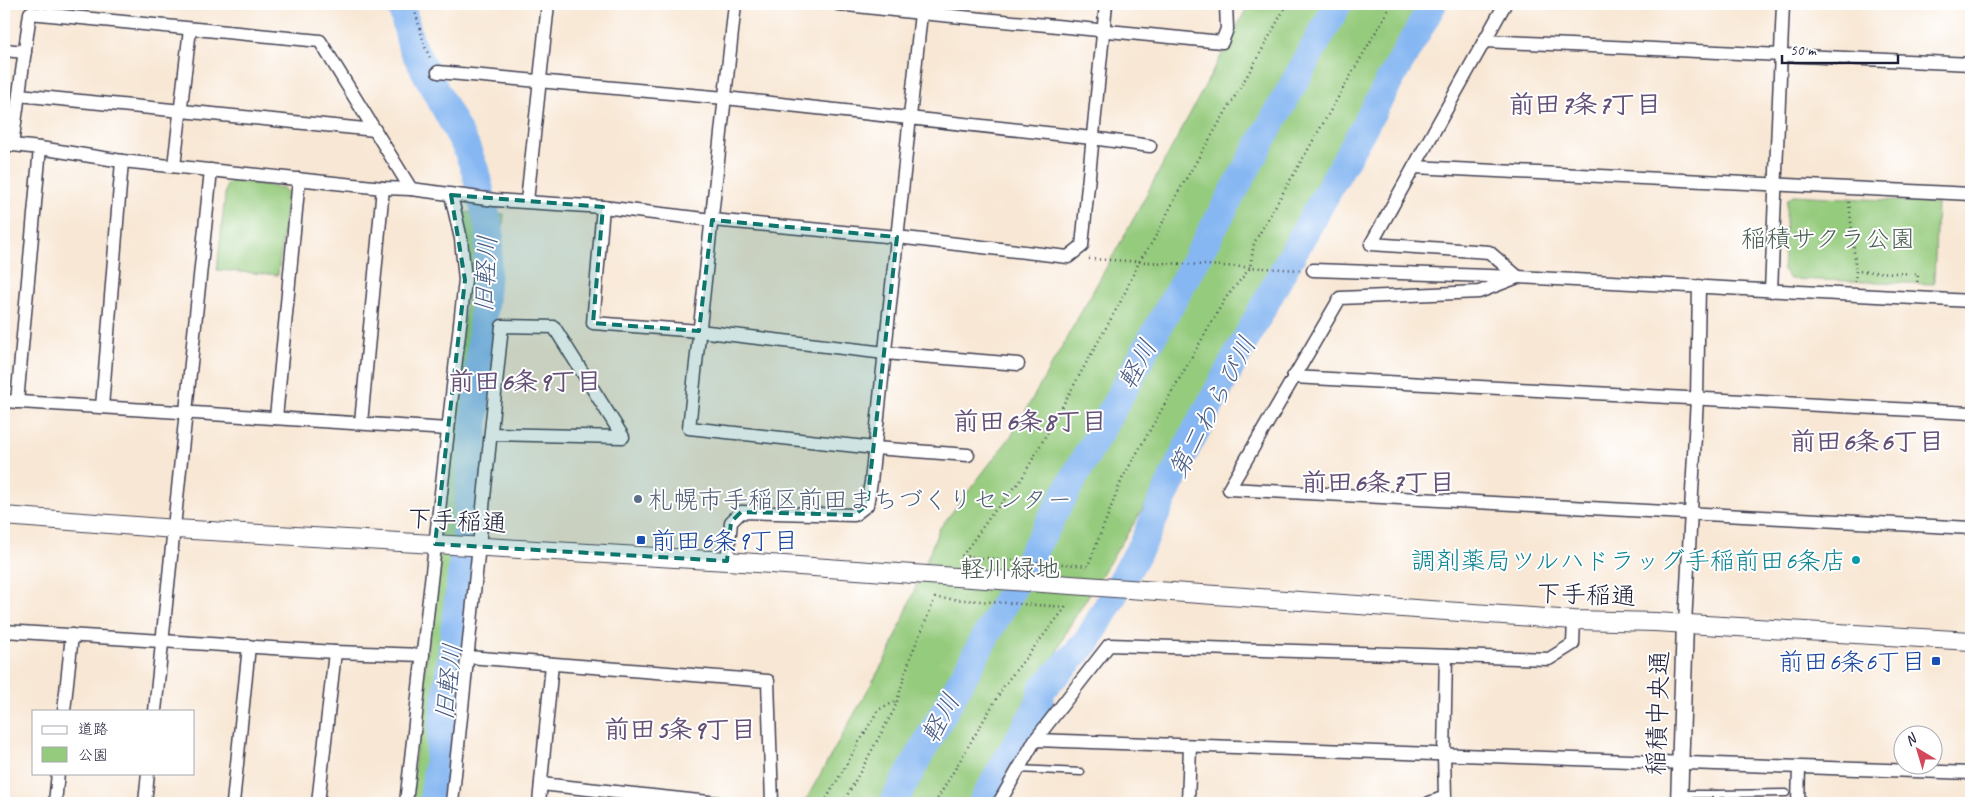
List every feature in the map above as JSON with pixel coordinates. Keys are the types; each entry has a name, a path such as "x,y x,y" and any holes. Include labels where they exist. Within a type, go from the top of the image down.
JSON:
{"main road":[{"name":"下手稲通","path":"4,516 175,529 727,561 1574,620 1685,624 1971,640"}],"street":[{"path":"527,201 548,4"},
{"path":"735,4 689,428 875,448 968,455"},
{"path":"838,4 921,9 1222,42 1227,29 1226,4"},
{"path":"411,189 320,41 30,13 19,95 8,144 122,161 383,188 411,189 495,200 603,206 712,220 1068,257 1082,246 1106,4"},
{"path":"1505,4 1371,244 1489,252 1518,277"},
{"path":"1771,291 1783,4"},
{"path":"727,561 731,522 741,512 854,515 867,505 875,448 921,9"},
{"path":"174,166 190,29"},
{"path":"1484,42 1971,64"},
{"path":"4,50 25,52"},
{"path":"438,72 725,98 1150,146"},
{"path":"19,95 375,130"},
{"path":"17,402 40,148"},
{"path":"102,407 122,161"},
{"path":"1414,167 1774,186 1971,194"},
{"path":"155,710 211,170"},
{"path":"276,418 299,179"},
{"path":"360,423 383,188"},
{"path":"406,803 465,280 457,196"},
{"path":"603,206 593,323 699,331 885,353 1018,364"},
{"path":"1310,270 1518,277 1971,301"},
{"path":"1518,277 1479,292 1340,298 1229,489 1971,528"},
{"path":"1685,624 1697,398 1699,286"},
{"path":"452,803 502,326 554,327 623,437 491,434"},
{"path":"1293,377 1971,413"},
{"path":"4,401 448,428"},
{"path":"999,803 1035,740 1109,646 1549,659 1573,644 1574,620"},
{"name":"稲積中央通","path":"1680,798 1685,624"},
{"path":"4,631 335,652 422,655"},
{"path":"64,710 72,635"},
{"path":"232,803 249,646"},
{"path":"318,803 335,652"},
{"path":"1429,803 1446,797 1444,755 1446,656"},
{"path":"468,657 768,681 772,803"},
{"path":"539,803 552,664"},
{"path":"1035,740 1971,774"},
{"path":"1188,803 1190,746"},
{"path":"1798,803 1799,768"},
{"path":"55,803 58,774"},
{"path":"145,803 148,774"},
{"path":"541,784 718,803"}],"lane":[{"path":"1018,770 1081,772"},
{"path":"1680,798 1716,794 1786,793"},
{"path":"1716,794 1716,803"}],"path":[{"path":"413,4 425,47 438,72"},
{"path":"1287,4 1257,59 1180,189 1154,241 1138,262 1122,300 1021,480 992,514 962,556 1088,566 1122,478 1225,299 1250,268 1254,244 1392,4"},
{"path":"1850,198 1849,205 1856,271 1855,284"},
{"path":"1068,257 1146,263 1310,270"},
{"path":"1856,271 1918,274 1917,288"},
{"path":"843,803 895,708 910,658 935,598 1066,607 1005,684 936,803"},
{"path":"824,803 878,710 898,700"}],"highlighted area":[{"path":"451,195 603,207 593,323 699,331 712,220 897,237 867,505 854,515 741,512 731,522 727,561 435,544 465,280"}],"green space":[{"name":"軽川緑地","path":"1249,4 1430,4 1339,160 1151,496 1067,630 1016,743 982,803 804,803 891,649 939,529 1012,435 1128,229"},
{"path":"232,180 283,188 288,193 278,275 217,270 226,186"},
{"name":"稲積サクラ公園","path":"1793,195 1937,203 1934,284 1790,279 1783,270 1787,200"},
{"path":"459,212 504,214 447,803 410,803 469,273"}],"waterway":[{"name":"旧軽川","path":"401,4 411,45 466,147 475,170 490,232 466,532"},
{"name":"軽川","path":"893,803 1338,4"},
{"name":"第二わらび川","path":"982,803 1039,704 1042,689 1087,642 1142,545 1187,447 1289,260 1433,4"},
{"name":"旧軽川","path":"433,803 463,560"}],"place":[{"name":"札幌市手稲区前田まちづくりセンター","path":"638,499"},
{"name":"前田6条9丁目","path":"641,540"},
{"name":"調剤薬局ツルハドラッグ手稲前田6条店","path":"1856,560"},
{"name":"前田6条6丁目","path":"1936,661"}],"district":[{"name":"前田7条7丁目","path":"1585,104"},
{"name":"前田6条9丁目","path":"525,381"},
{"name":"前田6条8丁目","path":"1030,421"},
{"name":"前田6条6丁目","path":"1867,441"},
{"name":"前田6条7丁目","path":"1378,482"},
{"name":"前田5条9丁目","path":"680,729"}]}
